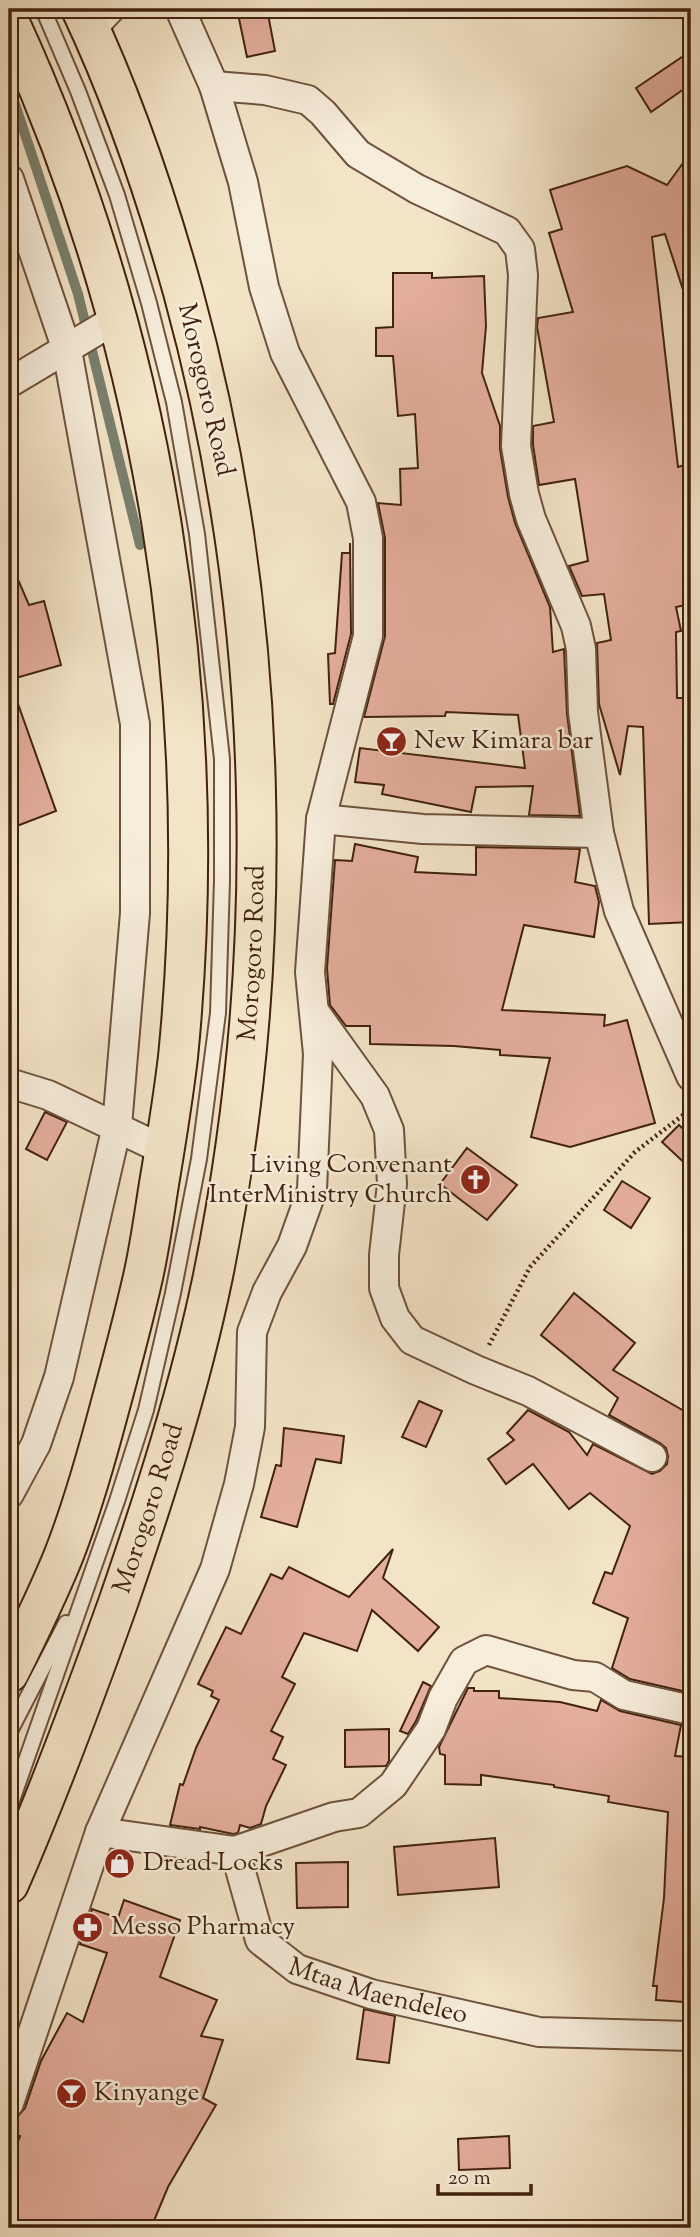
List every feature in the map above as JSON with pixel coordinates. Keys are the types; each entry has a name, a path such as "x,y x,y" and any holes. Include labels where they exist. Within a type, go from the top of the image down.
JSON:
{"highway":[{"name":"Morogoro Road","path":"9,1884 41,1810 104,1641 144,1527 188,1378 212,1279 236,1146 249,1029 256,909 251,678 239,554 221,448 166,228 94,16"},
{"name":"Morogoro Road","path":"9,21 40,89 72,176 133,310 171,585 188,822 186,946 178,1059 144,1274 93,1471 64,1554 35,1622 9,1673"}],"street":[{"path":"9,2103 100,1832 215,1569 239,1485 250,1427 252,1332 267,1292 292,1246 312,1190 318,1054 310,972 321,819 368,636 368,538 361,502 285,353 264,287 243,182 214,86 180,9"},
{"path":"214,86 265,90 308,100 323,113 358,154 417,189 507,231 520,249 523,275 516,446 524,494 531,519 576,626 581,649 583,712 599,833 619,911 691,1076"},
{"path":"9,179 66,350 135,724 135,913 117,1126 59,1377 36,1444 9,1494"},
{"path":"9,383 133,310"},
{"path":"321,819 423,830 599,833"},
{"path":"314,1011 375,1096 389,1130 392,1184 384,1255 384,1288 395,1318 412,1340 475,1370 528,1391 652,1457"},
{"path":"9,1083 48,1096 164,1150"},
{"path":"100,1832 234,1851 334,1817 359,1813 393,1785 431,1729 443,1698 464,1661 485,1650 573,1675 595,1677 624,1695 691,1710"},
{"name":"Mtaa Maendeleo","path":"234,1851 260,1940 296,1969 371,1994 539,2032 691,2036"}],"lane":[{"name":"Morogoro Road","path":"9,1810 117,1501 152,1384 199,1158 218,1013 222,880 222,759 197,534 174,402 133,310 117,195 78,91 43,9"},
{"name":"Morogoro Road","path":"9,1734 89,1578"}],"path":[{"path":"475,1370 530,1267 635,1152 691,1109"}],"building":[{"path":"237,9 267,9 275,51 247,57"},
{"path":"691,51 691,84 651,112 636,88"},
{"path":"691,152 691,298 686,299 665,234 652,237 678,467 691,463 691,604 676,607 681,631 676,632 677,698 691,698 691,922 649,924 643,727 628,726 620,775 599,704 597,643 611,640 604,594 582,596 569,566 588,561 575,479 539,485 533,426 554,422 537,327 538,318 573,312 549,233 562,229 550,190 627,166 667,185"},
{"path":"393,273 432,273 432,278 484,276 486,326 482,373 500,426 500,449 515,523 550,607 553,652 564,649 567,714 580,816 529,815 533,786 476,787 471,812 382,794 384,785 355,782 360,748 525,768 518,715 446,712 445,716 364,717 385,636 385,538 378,503 401,505 400,469 418,468 415,414 398,416 393,356 376,356 376,328 393,327"},
{"path":"350,543 351,634 333,704 330,704 328,654 335,653 342,553 350,553"},
{"path":"9,559 29,605 44,601 61,665 9,680"},
{"path":"12,687 56,811 9,829 9,688"},
{"path":"355,844 418,857 415,872 476,875 476,847 580,849 575,882 595,886 599,902 594,937 524,925 502,1010 605,1015 604,1026 627,1020 655,1123 570,1147 531,1137 550,1058 500,1055 500,1050 454,1046 370,1044 370,1026 346,1026 330,1005 327,968 335,860 352,861"},
{"path":"45,1112 67,1122 47,1160 26,1149"},
{"path":"679,1125 691,1136 691,1169 662,1142"},
{"path":"467,1148 517,1185 487,1220 440,1184"},
{"path":"622,1181 650,1198 631,1228 604,1210"},
{"path":"574,1293 635,1343 613,1370 691,1415 691,1693 630,1679 612,1668 628,1618 593,1603 605,1572 612,1574 630,1526 590,1493 569,1509 533,1464 506,1484 488,1459 514,1440 507,1433 528,1410 569,1432 587,1455 593,1444 652,1474 667,1464 666,1448 609,1415 618,1398 541,1335"},
{"path":"419,1401 442,1411 426,1447 402,1437"},
{"path":"284,1428 344,1436 341,1463 316,1459 297,1527 261,1517 276,1465 281,1466"},
{"path":"393,1549 383,1578 439,1627 418,1651 372,1610 357,1651 304,1633 282,1677 295,1684 271,1731 283,1737 273,1759 286,1765 266,1806 261,1824 250,1828 240,1825 238,1833 233,1834 200,1827 170,1825 180,1784 183,1785 196,1748 219,1700 211,1696 213,1691 198,1684 226,1627 241,1634 271,1574 282,1579 289,1567 349,1597"},
{"path":"423,1682 431,1686 416,1721 408,1734 400,1731"},
{"path":"468,1688 474,1688 474,1691 499,1691 499,1698 560,1702 597,1711 601,1700 620,1711 681,1725 675,1756 691,1757 691,1995 684,1994 684,2002 656,2000 657,1986 653,1986 664,1898 668,1812 608,1802 609,1796 554,1785 481,1775 481,1785 445,1784 445,1755 440,1754 439,1747"},
{"path":"389,1729 389,1761 386,1766 345,1767 345,1730"},
{"path":"495,1838 499,1887 398,1895 394,1847"},
{"path":"348,1862 348,1907 297,1908 296,1863"},
{"path":"124,1900 180,1920 160,1977 217,2000 201,2036 223,2040 203,2098 216,2105 168,2187 151,2228 9,2228 9,2164 20,2136 11,2133 17,2117 25,2108 41,2061 67,2013 83,2022 107,1953 80,1944 92,1909 118,1918"},
{"path":"364,2009 395,2016 389,2063 357,2059"},
{"path":"509,2136 510,2168 459,2170 458,2139"}],"waterway":[{"path":"9,86 78,294 140,545"}],"place":[{"name":"New Kimara bar","path":"391,741"},
{"name":"Living Convenant InterMinistry Church","path":"475,1180"},
{"name":"Dread Locks","path":"120,1863"},
{"name":"Messo Pharmacy","path":"88,1927"},
{"name":"Kinyange","path":"71,2093"}]}
